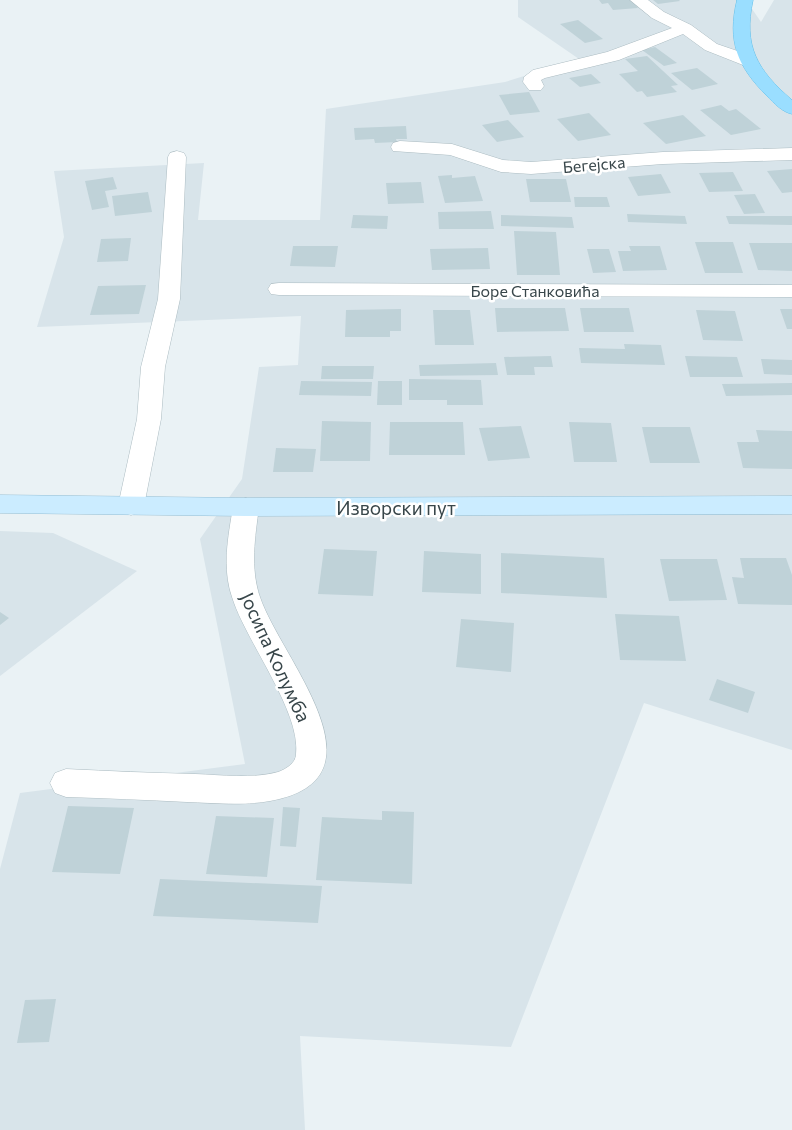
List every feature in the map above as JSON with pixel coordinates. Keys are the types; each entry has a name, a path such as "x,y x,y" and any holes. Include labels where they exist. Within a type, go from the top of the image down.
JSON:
{"main road":[{"path":"745,0 739,32 740,42 762,81 792,109"},
{"name":"Изворски пут","path":"0,504 246,507 792,505"}],"street":[{"path":"638,0 658,15 685,28 711,48 749,61"},
{"path":"535,86 532,82 533,77 539,74 614,56 685,28"},
{"name":"Бегејска","path":"400,148 452,150 501,166 531,168 663,158 792,154"},
{"path":"131,506 149,419 149,398 153,367 169,299 177,157"},
{"name":"Боре Станковића","path":"279,289 792,291"},
{"name":"Јосипа Колумба","path":"66,783 244,790 271,788 285,784 308,768 314,750 305,717 246,599 239,555 246,507"}],"shaded area":[{"path":"518,0 746,0 761,22 774,0 792,0 792,750 644,703 511,1047 300,1036 305,1130 0,1130 0,869 20,793 245,764 200,539 242,479 259,367 298,365 301,316 37,327 64,237 54,171 204,163 198,220 320,220 326,109 505,82 579,59 518,17"},
{"path":"0,531 53,533 137,571 0,676"}],"building":[{"path":"599,0 632,0 638,8 613,10 608,3 602,4"},
{"path":"653,0 679,0 680,1 658,4"},
{"path":"578,20 603,39 585,43 560,24"},
{"path":"655,47 677,63 664,66 642,50"},
{"path":"647,56 678,85 671,86 677,92 647,97 642,91 637,92 619,74 638,71 625,59"},
{"path":"697,68 718,84 692,90 671,73"},
{"path":"591,74 601,83 580,87 569,78"},
{"path":"529,92 540,112 510,115 499,95"},
{"path":"721,105 729,111 736,109 761,129 731,135 700,110"},
{"path":"589,113 611,135 578,141 557,119"},
{"path":"683,115 706,136 666,144 643,123"},
{"path":"508,120 524,137 497,142 482,125"},
{"path":"406,126 407,139 396,139 397,142 375,143 374,139 355,140 354,128"},
{"path":"792,169 792,192 782,193 767,171"},
{"path":"733,172 743,191 709,192 699,173"},
{"path":"661,174 671,193 638,196 628,177"},
{"path":"452,175 452,178 475,176 483,201 445,203 438,176"},
{"path":"113,177 117,189 105,191 109,207 92,210 85,181"},
{"path":"526,179 566,179 571,202 530,202"},
{"path":"421,182 424,203 388,204 386,183"},
{"path":"148,192 152,212 115,216 112,196"},
{"path":"755,194 765,213 744,214 734,195"},
{"path":"574,197 607,197 610,207 575,207"},
{"path":"491,211 494,229 439,229 438,212"},
{"path":"627,214 685,216 687,224 628,222"},
{"path":"353,215 388,216 387,229 351,228"},
{"path":"501,215 572,217 574,228 501,226"},
{"path":"726,216 792,216 792,225 729,224"},
{"path":"514,231 556,232 560,275 517,275"},
{"path":"131,238 128,261 97,262 101,239"},
{"path":"695,242 733,242 743,273 705,273"},
{"path":"749,243 792,243 792,271 758,270"},
{"path":"293,246 338,246 335,267 290,266"},
{"path":"629,246 660,246 667,270 623,271 618,251 631,251"},
{"path":"488,248 490,269 432,270 430,249"},
{"path":"587,249 609,249 616,272 593,273"},
{"path":"146,285 139,314 90,315 98,286"},
{"path":"495,308 565,308 569,331 497,332"},
{"path":"580,308 629,308 634,332 584,332"},
{"path":"401,309 401,331 390,331 390,337 345,337 346,310"},
{"path":"780,309 792,309 792,329 787,329"},
{"path":"433,310 470,310 474,345 435,345"},
{"path":"696,310 735,311 743,341 703,340"},
{"path":"624,344 661,345 665,365 581,363 579,348 625,349"},
{"path":"551,356 553,367 534,367 535,375 507,375 504,357"},
{"path":"685,356 737,357 743,377 690,377"},
{"path":"761,359 792,360 792,375 764,374"},
{"path":"496,363 498,375 420,376 419,365"},
{"path":"322,366 374,366 373,379 321,379"},
{"path":"409,379 481,380 483,405 447,405 447,400 409,400"},
{"path":"301,381 372,382 371,396 299,395"},
{"path":"378,381 402,381 402,405 377,405"},
{"path":"792,383 792,395 726,396 722,384"},
{"path":"322,421 371,422 370,461 320,461"},
{"path":"390,422 463,422 465,455 389,455"},
{"path":"569,422 611,423 617,462 574,462"},
{"path":"521,426 530,458 488,461 479,428"},
{"path":"642,427 690,427 700,463 650,463"},
{"path":"756,430 792,431 792,469 743,468 737,442 759,442"},
{"path":"276,448 316,449 313,472 273,472"},
{"path":"324,549 377,551 373,596 318,594"},
{"path":"424,551 481,554 481,594 422,592"},
{"path":"501,553 604,558 607,598 501,593"},
{"path":"740,558 786,558 792,575 792,605 738,604 732,577 744,578"},
{"path":"660,559 717,559 727,600 669,601"},
{"path":"0,612 9,618 0,625"},
{"path":"615,614 679,616 686,661 620,660"},
{"path":"461,619 514,623 511,672 456,667"},
{"path":"717,679 755,692 748,713 709,700"},
{"path":"68,806 134,808 120,874 52,872"},
{"path":"283,807 300,808 296,847 280,846"},
{"path":"382,811 414,812 412,884 316,880 322,817 382,820"},
{"path":"216,816 274,818 267,877 206,874"},
{"path":"160,879 322,886 318,923 153,916"},
{"path":"56,999 49,1042 17,1043 25,1000"}]}
